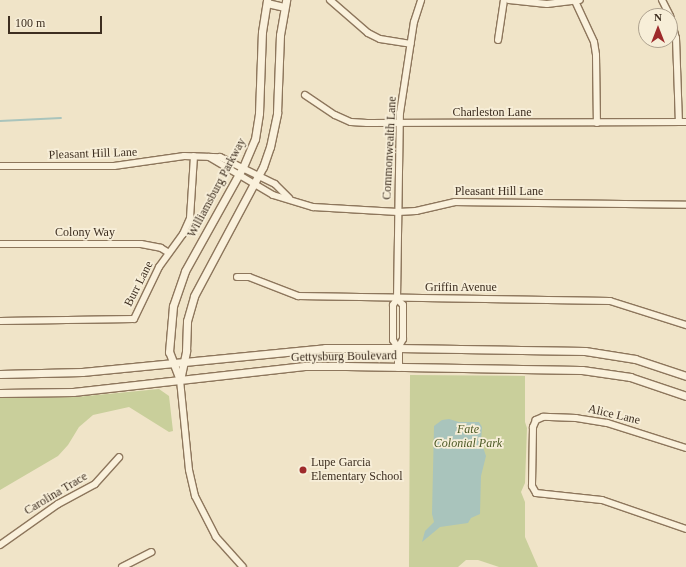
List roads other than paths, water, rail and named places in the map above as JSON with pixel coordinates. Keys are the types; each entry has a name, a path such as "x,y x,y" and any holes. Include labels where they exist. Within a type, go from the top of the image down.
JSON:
{"street":[{"path":"330,0 368,33 380,39 411,44"},
{"name":"Commonwealth Lane","path":"398,348 393,333 393,305 398,299 400,124 411,44 421,0"},
{"path":"498,40 504,0"},
{"path":"509,0 547,4 577,1 595,49 597,123"},
{"path":"267,2 285,3"},
{"name":"Williamsburg Parkway","path":"243,567 216,537 195,496 189,470 180,380 169,352 168,332 178,288 238,176 257,130 262,32 267,2"},
{"name":"Williamsburg Parkway","path":"180,380 184,362 187,321 194,296 267,158 275,125 285,3"},
{"path":"676,48 679,122"},
{"name":"Charleston Lane","path":"305,95 334,116 351,122 400,124 686,122"},
{"name":"Pleasant Hill Lane","path":"0,166 120,166 194,156 210,157 228,159 275,184 290,198"},
{"name":"Burr Lane","path":"0,321 134,319 154,277 182,234 190,218 194,156"},
{"name":"Pleasant Hill Lane","path":"210,157 254,185 273,194 290,198 314,207 398,212 416,211 455,202 686,205"},
{"name":"Colony Way","path":"0,244 134,244 156,247 169,253"},
{"name":"Griffin Avenue","path":"237,277 249,276 298,296 398,299 610,301 686,325"},
{"name":"Commonwealth Lane","path":"398,299 403,305 403,339 398,348"},
{"name":"Gettysburg Boulevard","path":"0,374 67,374 325,348 398,348 585,351 635,360 686,376"},
{"path":"398,348 398,367"},
{"name":"Gettysburg Boulevard","path":"0,393 72,392 305,366 588,370 630,377 686,396"},
{"name":"Alice Lane","path":"686,448 607,423 569,417 542,417 536,420 533,428 532,486 534,491 539,494 602,500 686,529"},
{"name":"Carolina Trace","path":"0,545 58,504 95,484 119,457"},
{"path":"122,567 151,552"}],"water":[{"path":"449,419 459,422 479,422 482,427 481,441 486,456 481,476 480,514 471,518 468,523 440,527 422,542 425,531 434,522 432,514 434,426 442,420"}],"waterway":[{"path":"0,121 61,118"}],"place":[{"name":"Lupe Garcia Elementary School","path":"303,470"}],"park label":[{"name":"Fate Colonial Park","path":"468,437"}]}
